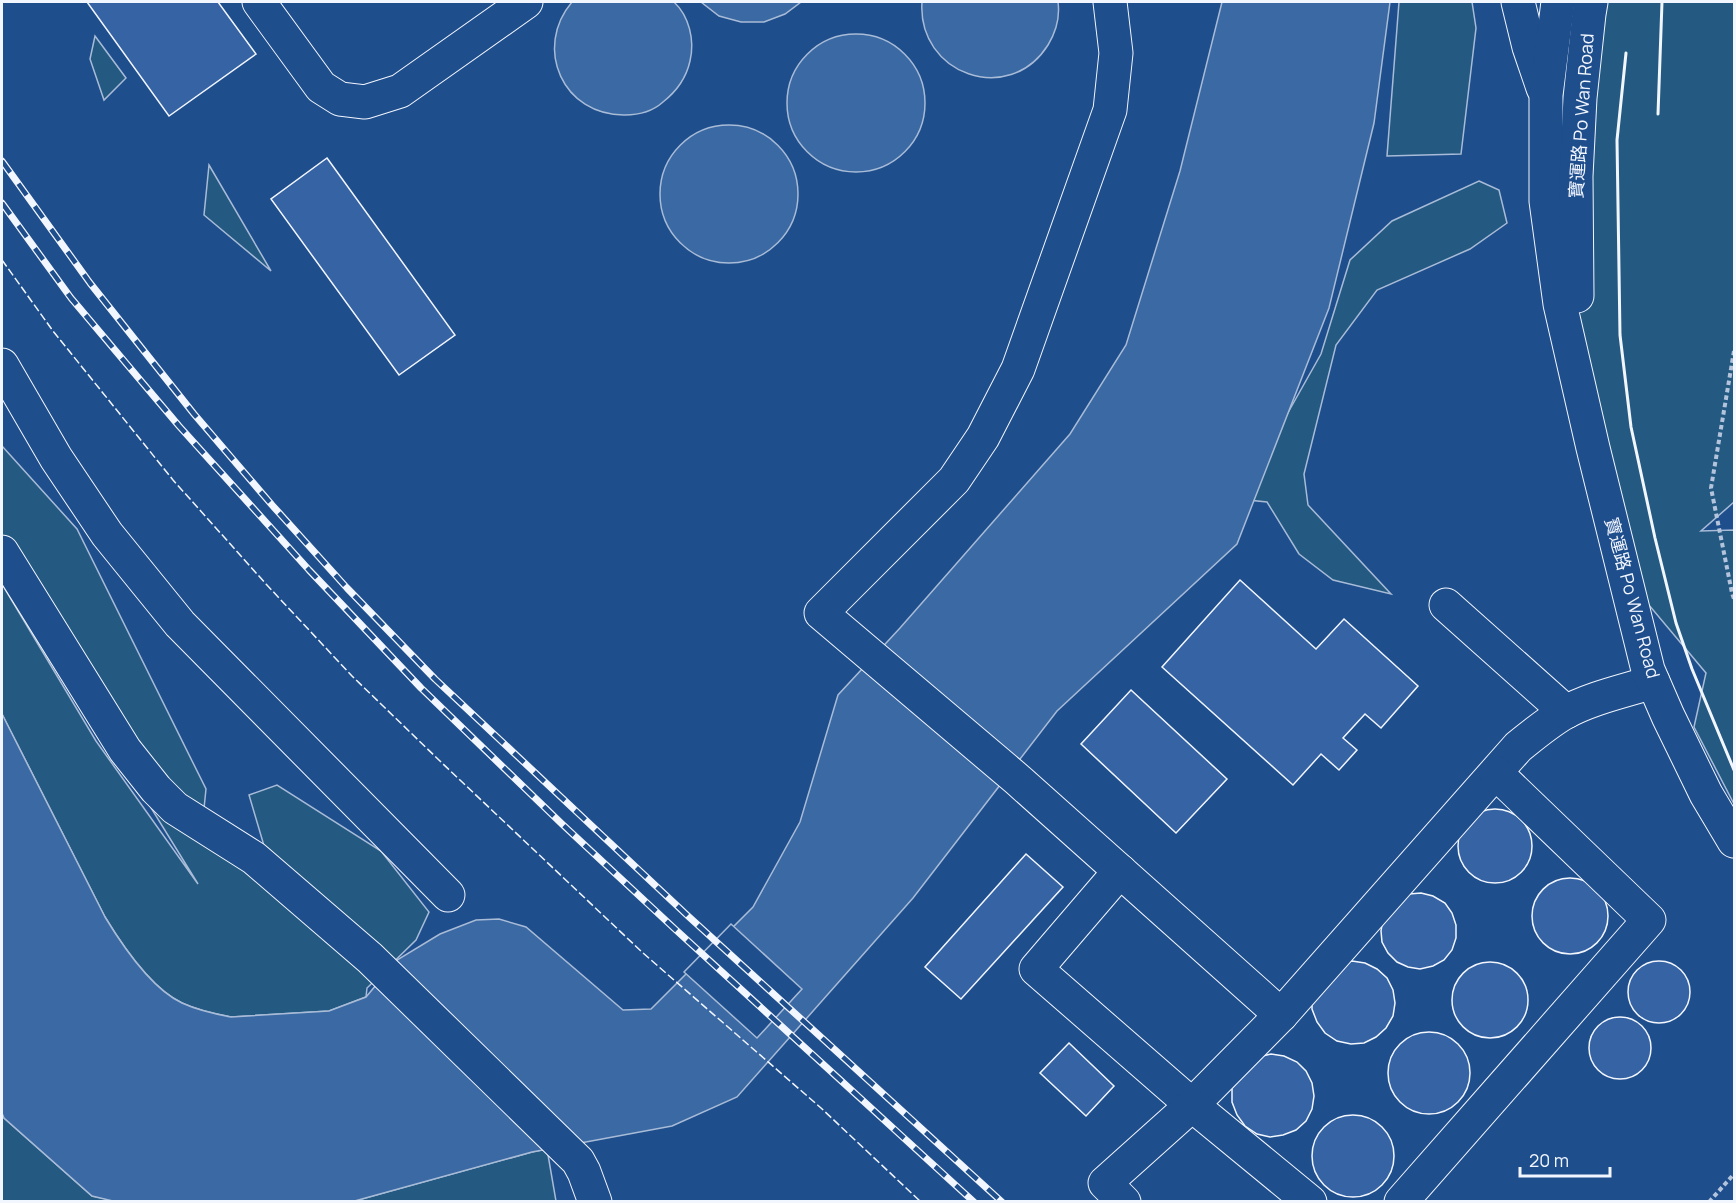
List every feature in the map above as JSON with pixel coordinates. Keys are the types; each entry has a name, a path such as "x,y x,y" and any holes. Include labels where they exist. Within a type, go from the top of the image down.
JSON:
{"street":[{"path":"259,2 321,87 340,99 365,102 400,91 526,2"},
{"path":"1110,2 1116,54 1110,110 1018,369 983,437 954,480 821,613 1018,780 1281,1015"},
{"path":"1518,2 1529,46 1546,95"},
{"name":"寶運路 Po Wan Road","path":"1558,2 1546,95 1546,201 1560,304 1648,670 1706,794 1734,841"},
{"name":"寶運路 Po Wan Road","path":"1585,410 1577,323 1576,176 1580,98 1591,2"},
{"path":"2,365 56,458 107,534 180,624 448,895"},
{"path":"2,552 125,750 156,789 175,808 254,858 370,958 578,1161 595,1202"},
{"path":"1446,605 1566,712"},
{"path":"1124,1202 1105,1183 1192,1105 1281,1015 1518,747 1545,725 1566,712 1653,682"},
{"path":"1401,1202 1649,920 1496,773"},
{"path":"1120,871 1036,969 1192,1105 1310,1202"}],"path":[{"path":"1734,351 1711,488 1734,599"},
{"path":"1709,1202 1734,1174"}],"shaded area":[{"path":"572,2 674,2 687,21 692,45 688,67 677,89 655,108 635,114 603,112 585,104 571,92 561,76 555,58 555,39 561,20"},
{"path":"701,2 801,2 785,14 764,22 741,22 719,16"},
{"path":"922,2 1058,2 1057,24 1048,45 1031,64 1011,75 990,78 968,74 949,64 934,48 924,27"},
{"path":"1222,2 1390,2 1374,123 1329,308 1237,544 1057,711 913,898 737,1097 672,1126 532,1152 351,1202 117,1202 92,1196 4,1118 2,1113 2,714 105,917 129,953 149,977 160,988 182,1003 231,1017 329,1011 366,997 397,960 440,934 476,920 499,919 526,927 623,1010 651,1009 753,907 800,822 838,695 900,628 1070,434 1126,345 1180,171"},
{"path":"1399,2 1472,2 1476,28 1461,154 1387,156"},
{"path":"1544,2 1734,2 1734,502 1701,531 1734,530 1734,804 1694,727 1706,673 1643,598 1539,162"},
{"path":"856,34 882,40 905,54 919,77 925,103 919,129 905,152 882,166 856,172 830,166 807,152 793,129 787,103 793,77 807,54 830,40"},
{"path":"95,36 126,78 104,100 90,59"},
{"path":"729,125 755,131 778,145 792,168 798,194 792,220 778,243 755,257 729,263 703,257 680,243 666,220 660,194 666,168 680,145 703,131"},
{"path":"209,165 271,271 204,215"},
{"path":"1479,181 1499,190 1507,223 1470,249 1377,290 1336,345 1304,474 1308,505 1391,594 1333,580 1299,554 1267,502 1248,500 1272,441 1321,354 1350,260 1392,221"},
{"path":"2,446 77,529 206,789 202,828 278,893 249,795 277,785 381,851 429,912 416,940 367,988 366,997 329,1011 231,1017 206,1012 182,1003 160,988 129,953 112,928 2,714 2,584 96,741 198,884 2,566"},
{"path":"2,1113 4,1118 92,1196 117,1201 2,1201"},
{"path":"547,1149 556,1201 351,1202 532,1152"}],"pier":[{"path":"731,924 802,989 757,1038 684,972"}],"building":[{"path":"87,2 218,2 256,54 169,116"},
{"path":"327,158 455,335 399,375 271,199"},
{"path":"1240,580 1316,649 1344,619 1418,686 1381,728 1365,714 1343,738 1357,750 1339,770 1321,754 1293,785 1162,667"},
{"path":"1131,690 1227,779 1176,833 1081,744"},
{"path":"1488,809 1502,809 1516,815 1526,825 1532,839 1532,853 1526,867 1516,877 1502,883 1488,883 1474,877 1464,867 1458,853 1458,839 1464,825 1474,815"},
{"path":"1026,854 1063,887 961,999 925,967"},
{"path":"1570,878 1584,881 1597,889 1605,902 1608,916 1605,930 1597,943 1584,951 1570,954 1556,951 1543,943 1535,930 1532,916 1535,902 1543,889 1556,881"},
{"path":"1421,893 1433,896 1445,903 1456,925 1456,938 1452,950 1444,960 1420,969 1397,962 1382,942 1381,931 1383,919 1409,894"},
{"path":"1352,961 1365,963 1377,969 1387,978 1393,990 1395,1003 1393,1016 1386,1028 1376,1037 1364,1043 1351,1044 1337,1041 1325,1033 1312,1009 1312,995 1338,964"},
{"path":"1653,961 1665,961 1681,970 1688,980 1690,992 1688,1004 1681,1014 1665,1023 1653,1023 1642,1018 1633,1009 1628,998 1628,986 1633,975 1642,966"},
{"path":"1490,962 1504,965 1517,973 1525,986 1528,1000 1525,1014 1517,1027 1504,1035 1490,1038 1476,1035 1463,1027 1455,1014 1452,1000 1455,986 1463,973 1476,965"},
{"path":"1614,1017 1626,1017 1642,1026 1649,1036 1651,1048 1649,1060 1642,1070 1626,1079 1614,1079 1603,1074 1594,1065 1589,1054 1589,1042 1594,1031 1603,1022"},
{"path":"1429,1032 1445,1035 1458,1044 1467,1057 1470,1073 1467,1089 1458,1102 1445,1111 1429,1114 1413,1111 1400,1102 1391,1089 1388,1073 1391,1057 1400,1044 1413,1035"},
{"path":"1069,1043 1114,1086 1086,1116 1040,1073"},
{"path":"1271,1054 1284,1056 1297,1062 1306,1071 1312,1083 1314,1096 1312,1109 1306,1121 1296,1130 1270,1137 1257,1134 1245,1126 1232,1102 1232,1088 1258,1057"},
{"path":"1353,1115 1369,1118 1382,1127 1391,1140 1394,1156 1391,1172 1382,1185 1369,1194 1353,1197 1337,1194 1324,1185 1315,1172 1312,1156 1315,1140 1324,1127 1337,1118"}],"railway":[{"path":"2,161 90,283 194,414 347,588 435,679 688,916 1002,1202"},
{"path":"2,203 71,298 179,426 309,570 421,688 676,930 974,1202"}],"fence":[{"path":"2,260 53,331 173,480 352,676 643,953 821,1108 921,1202"}],"wall":[{"path":"1658,114 1662,2"},
{"path":"1626,53 1617,140 1620,335 1631,427 1676,623 1692,669 1734,770"}]}
